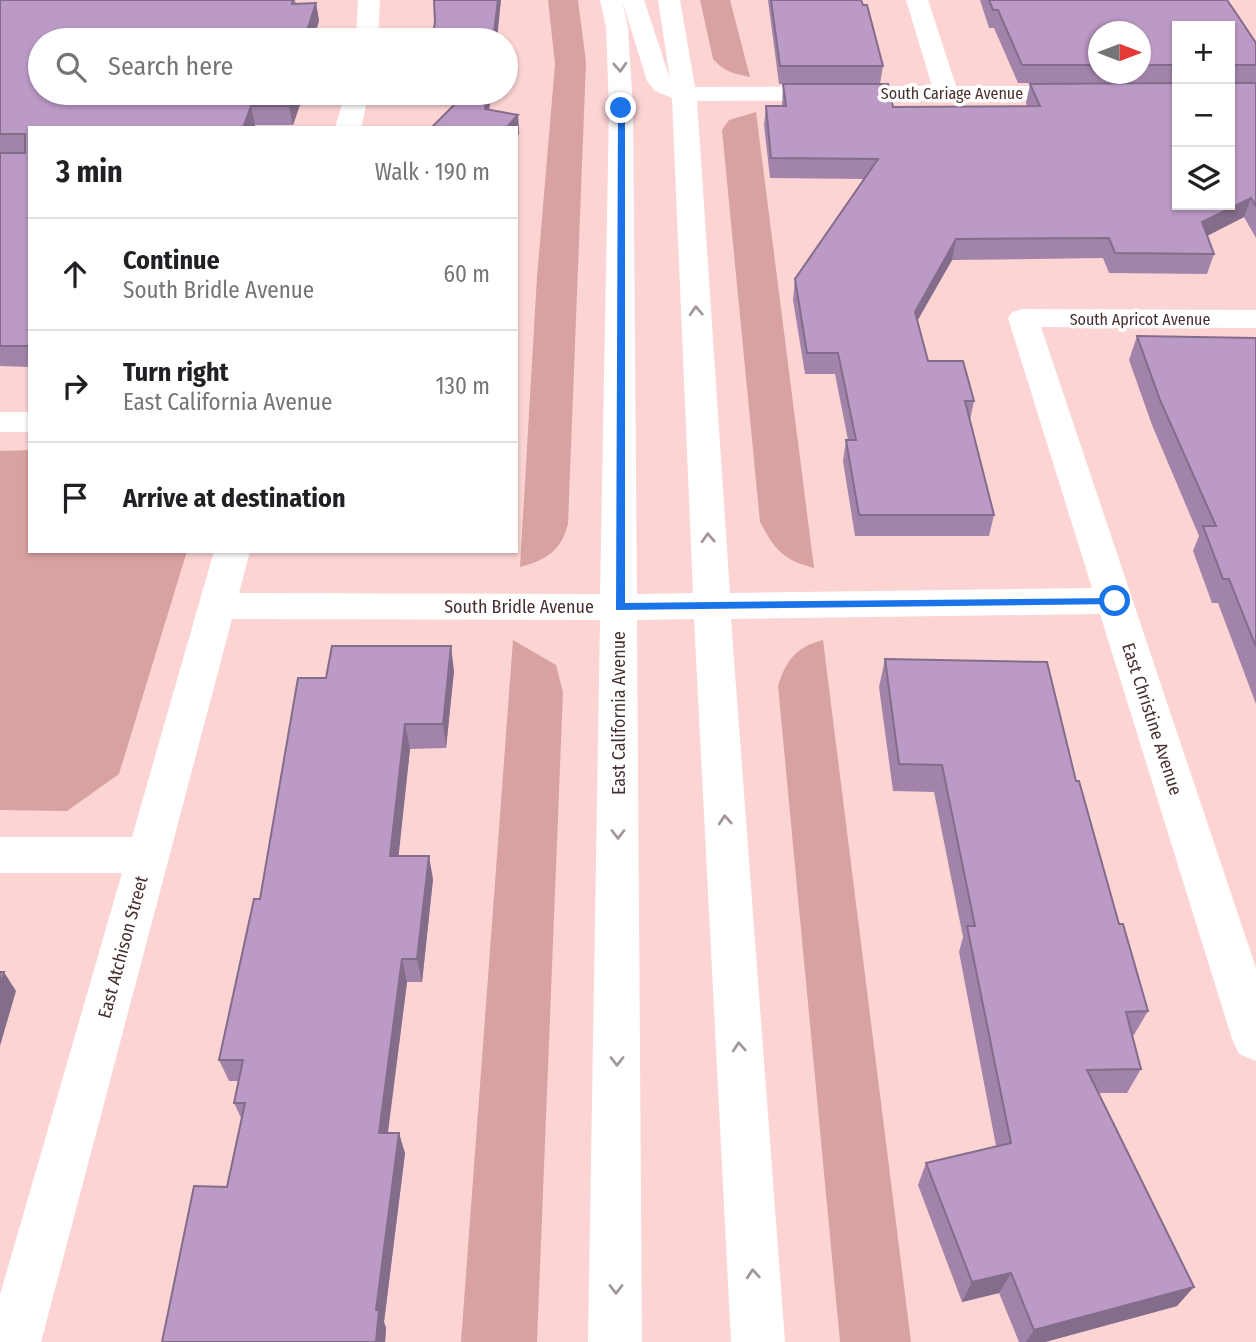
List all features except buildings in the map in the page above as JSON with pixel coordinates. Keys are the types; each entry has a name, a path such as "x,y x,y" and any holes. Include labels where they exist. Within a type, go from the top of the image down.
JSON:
{"street":[{"path":"368,28 369,0"},
{"name":"East California Avenue","path":"611,0 621,68 615,1342"},
{"path":"633,0 640,13 648,41 651,70 661,85 684,94"},
{"path":"668,0 676,29 684,94 712,606 758,1342"},
{"path":"917,0 946,93"},
{"name":"South Cariage Avenue","path":"684,94 1172,93"},
{"path":"349,126 354,105"},
{"name":"South Apricot Avenue","path":"1023,318 1256,320"},
{"name":"East Christine Avenue","path":"1023,318 1256,1039"},
{"path":"0,422 28,422"},
{"name":"East Atchison Street","path":"15,1342 231,553"},
{"name":"South Bridle Avenue","path":"217,606 620,607 1115,601"},
{"path":"0,855 149,855"}],"shaded area":[{"path":"548,0 578,0 586,62 568,524 557,548 545,557 520,567 537,277 555,64"},
{"path":"700,0 730,0 750,77 729,71 713,59"},
{"path":"756,112 814,568 781,552 770,540 760,522 722,130 729,120"},
{"path":"28,450 28,553 186,553 119,774 67,811 0,810 0,451"},
{"path":"513,640 556,665 563,692 537,1342 461,1342"},
{"path":"823,640 911,1342 840,1342 778,686 793,656 806,646"}],"route":[{"path":"621,108 620,607 1115,601"}]}
